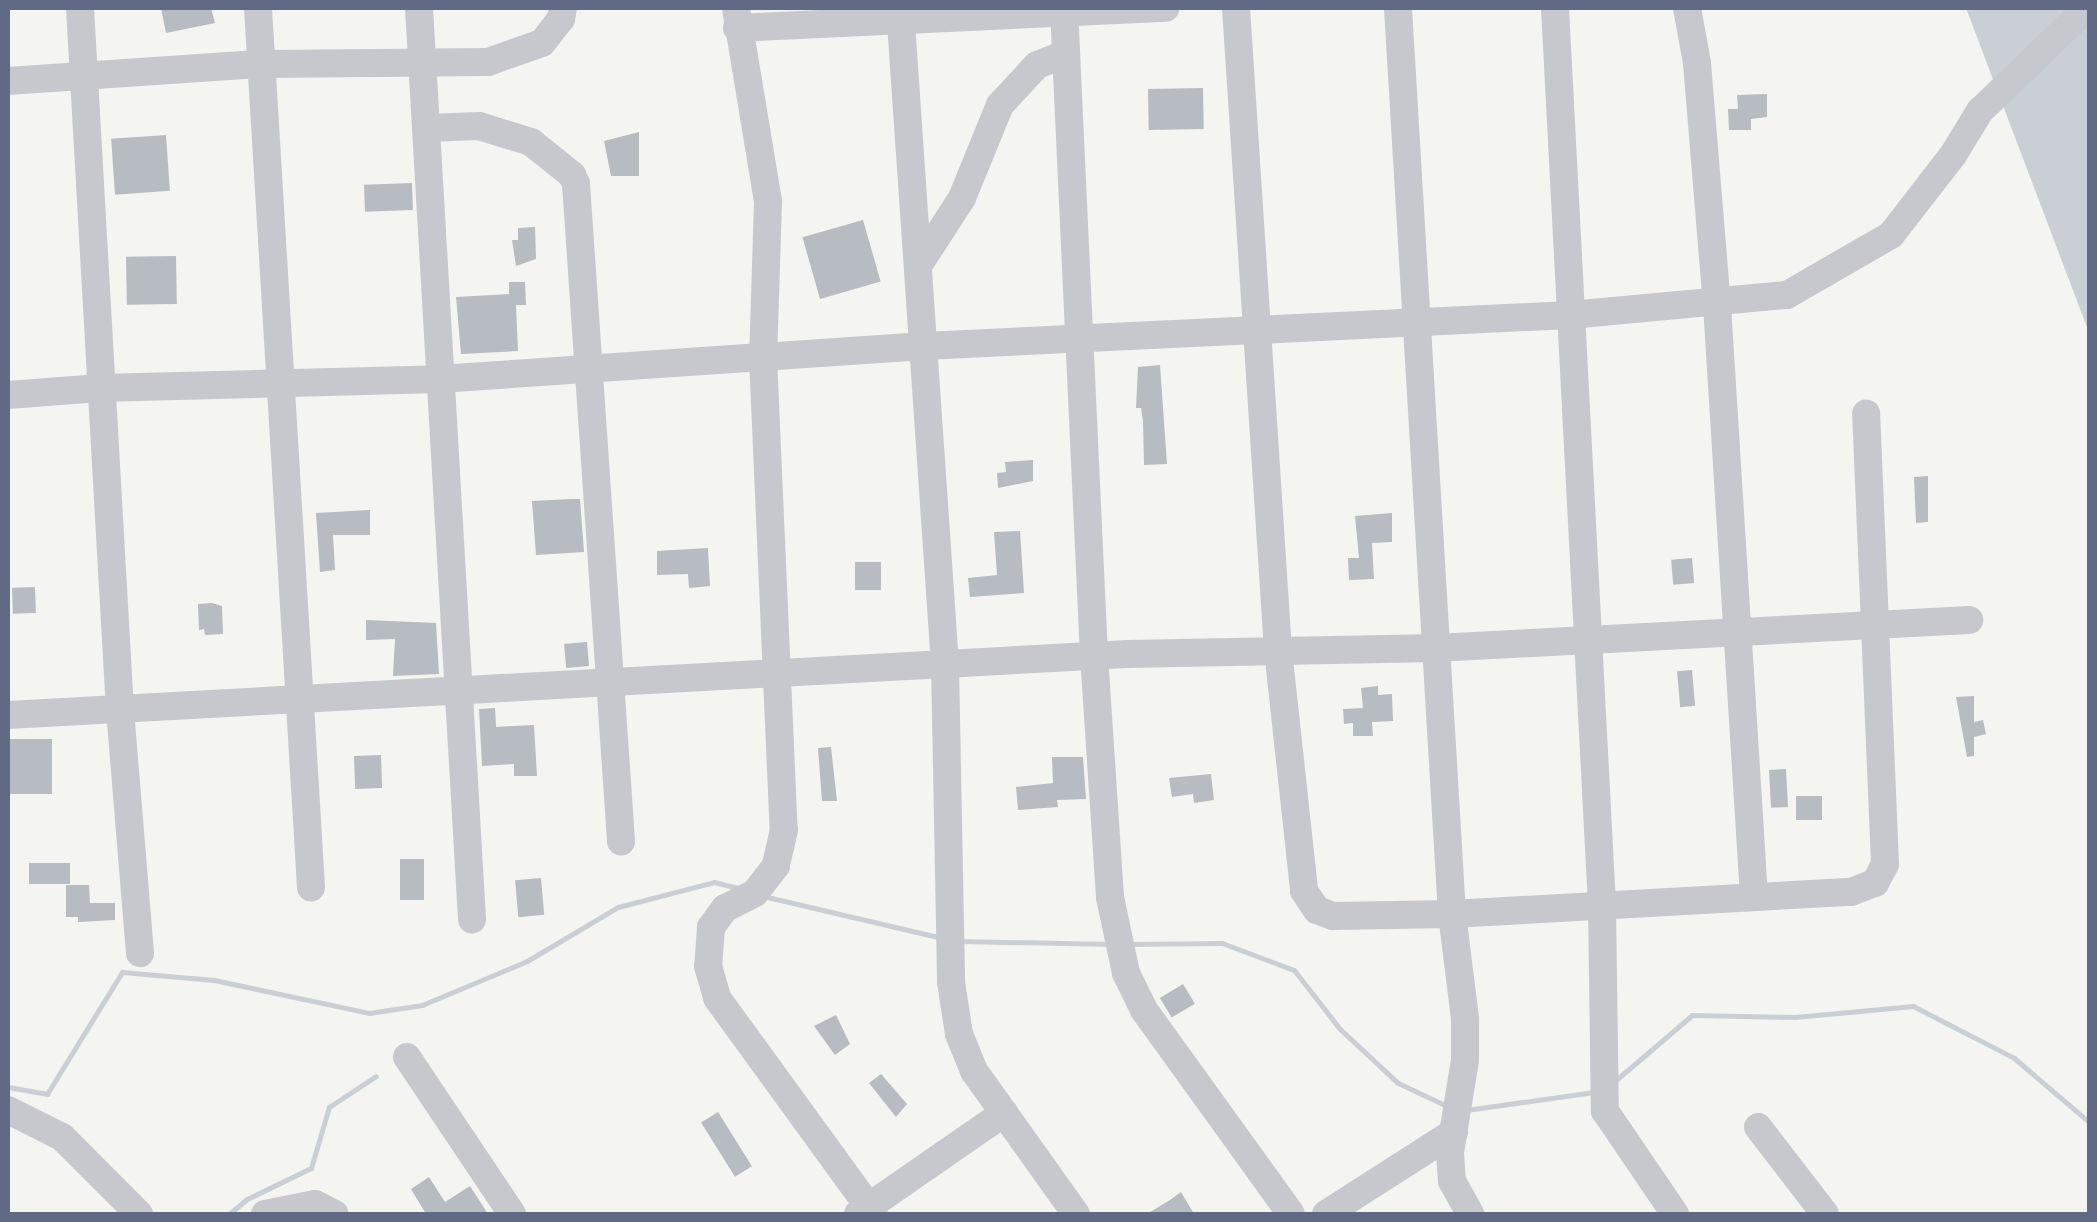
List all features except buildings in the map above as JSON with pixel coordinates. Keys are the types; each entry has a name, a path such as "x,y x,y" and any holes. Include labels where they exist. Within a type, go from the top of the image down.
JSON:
{"street":[{"path":"80,8 120,710 140,953"},
{"path":"258,8 277,384 310,887"},
{"path":"419,8 472,919"},
{"path":"8,81 260,64 488,62 542,43 563,8"},
{"path":"1004,1113 867,1212 717,998 708,966 711,927 725,908 756,893 776,866 784,830 763,358 768,202 736,18 1166,8"},
{"path":"1236,8 1278,650 1304,891 1317,910 1333,916 1452,914 1851,892 1875,883 1885,864 1866,414"},
{"path":"1398,8 1452,914 1466,1018 1452,1181 1470,1214"},
{"path":"1556,8 1585,640 1602,906 1605,1111 1675,1214"},
{"path":"1687,8 1697,63 1717,305 1754,897"},
{"path":"8,395 100,388 440,380 924,346 1570,315 1717,305 1787,295 1891,236 1954,155 1980,111 2087,8"},
{"path":"1064,10 1094,656 1110,897 1126,973 1144,1010 1291,1214"},
{"path":"901,14 946,664 951,982 966,1052 1076,1214"},
{"path":"918,266 962,198 1000,104 1037,65 1066,54"},
{"path":"426,128 492,129 531,142 572,175 621,842"},
{"path":"8,716 609,686 1094,656 1436,648 1969,620"},
{"path":"407,1057 512,1214"},
{"path":"8,1110 62,1137 139,1214"},
{"path":"1758,1126 1825,1214"},
{"path":"1326,1214 1454,1132"},
{"path":"265,1214 315,1204 334,1214"}],"shaded area":[{"path":"1966,8 2089,8 2089,332 2088,330"}],"waterway":[{"path":"8,1087 47,1094 122,972 214,980 369,1013 422,1005 527,961 618,907 714,882 738,888"},
{"path":"763,896 942,938"},
{"path":"958,941 1112,944"},
{"path":"1128,944 1222,943 1294,970 1340,1029 1398,1083 1447,1106"},
{"path":"1616,1080 1692,1015 1795,1017 1913,1006 2014,1058 2090,1123"},
{"path":"229,1214 247,1199 311,1168 329,1107 376,1076"},
{"path":"1466,1110 1594,1092"}]}
